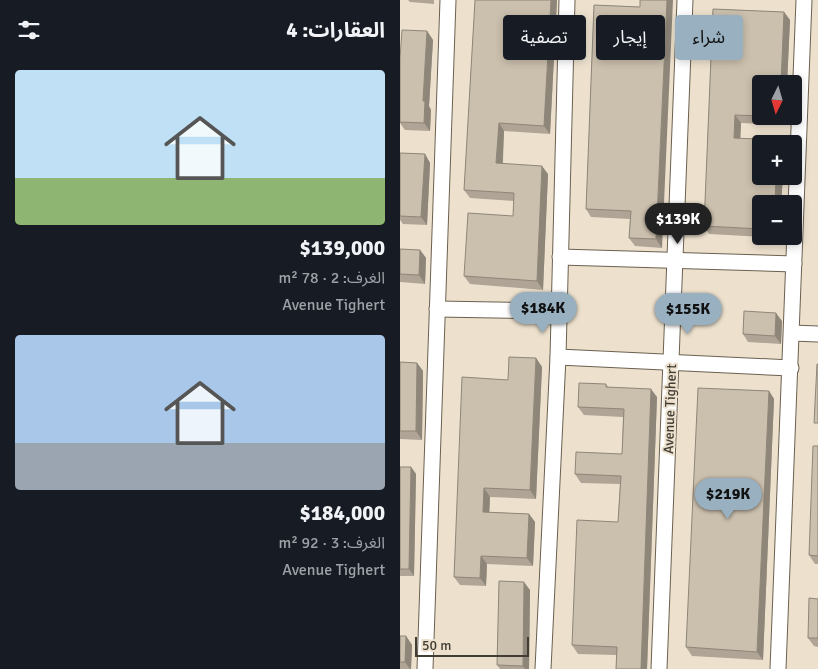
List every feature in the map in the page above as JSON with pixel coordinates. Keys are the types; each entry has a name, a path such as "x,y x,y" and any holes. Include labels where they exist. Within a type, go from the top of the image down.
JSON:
{"street":[{"path":"425,669 448,0"},
{"path":"543,669 558,356 567,0"},
{"name":"Avenue Tighert","path":"659,669 685,0"},
{"path":"778,669 804,0"},
{"path":"560,257 794,264"},
{"path":"436,309 558,311"},
{"path":"792,333 818,334"},
{"path":"558,356 791,368"}],"building":[{"path":"475,0 551,0 550,15 503,15 503,60 548,60 544,126 499,123 496,163 542,166 537,281 464,276 468,213 513,216 514,193 464,190"},
{"path":"640,0 667,0 665,43 665,15 596,15 596,60 664,60 656,239 629,238 631,211 586,209 594,5 640,7"},
{"path":"713,9 784,12 781,75 752,75 752,116 735,115 734,138 752,139 752,185 776,185 775,195 752,195 752,229 704,226 711,60 743,60 743,15 713,15"},
{"path":"402,30 427,31 423,101 425,101 424,123 400,122"},
{"path":"400,153 425,154 421,217 400,216"},
{"path":"400,249 420,250 419,275 400,274"},
{"path":"744,311 776,313 775,336 743,334"},
{"path":"509,357 536,358 530,490 484,488 483,512 529,514 527,558 481,556 480,578 454,577 462,377 508,380"},
{"path":"400,362 417,363 416,431 400,431"},
{"path":"817,364 818,423 814,423"},
{"path":"579,383 606,384 606,387 651,389 641,669 616,669 617,647 572,645 577,520 618,522 621,476 575,474 576,452 622,454 624,409 578,407"},
{"path":"698,388 769,391 757,652 686,647"},
{"path":"813,446 818,446 818,556 809,555"},
{"path":"400,467 411,467 409,569 400,569"},
{"path":"499,581 524,582 523,666 497,665"},
{"path":"809,598 818,599 818,638 808,638"},
{"path":"400,636 406,636 405,662 400,662"}]}
